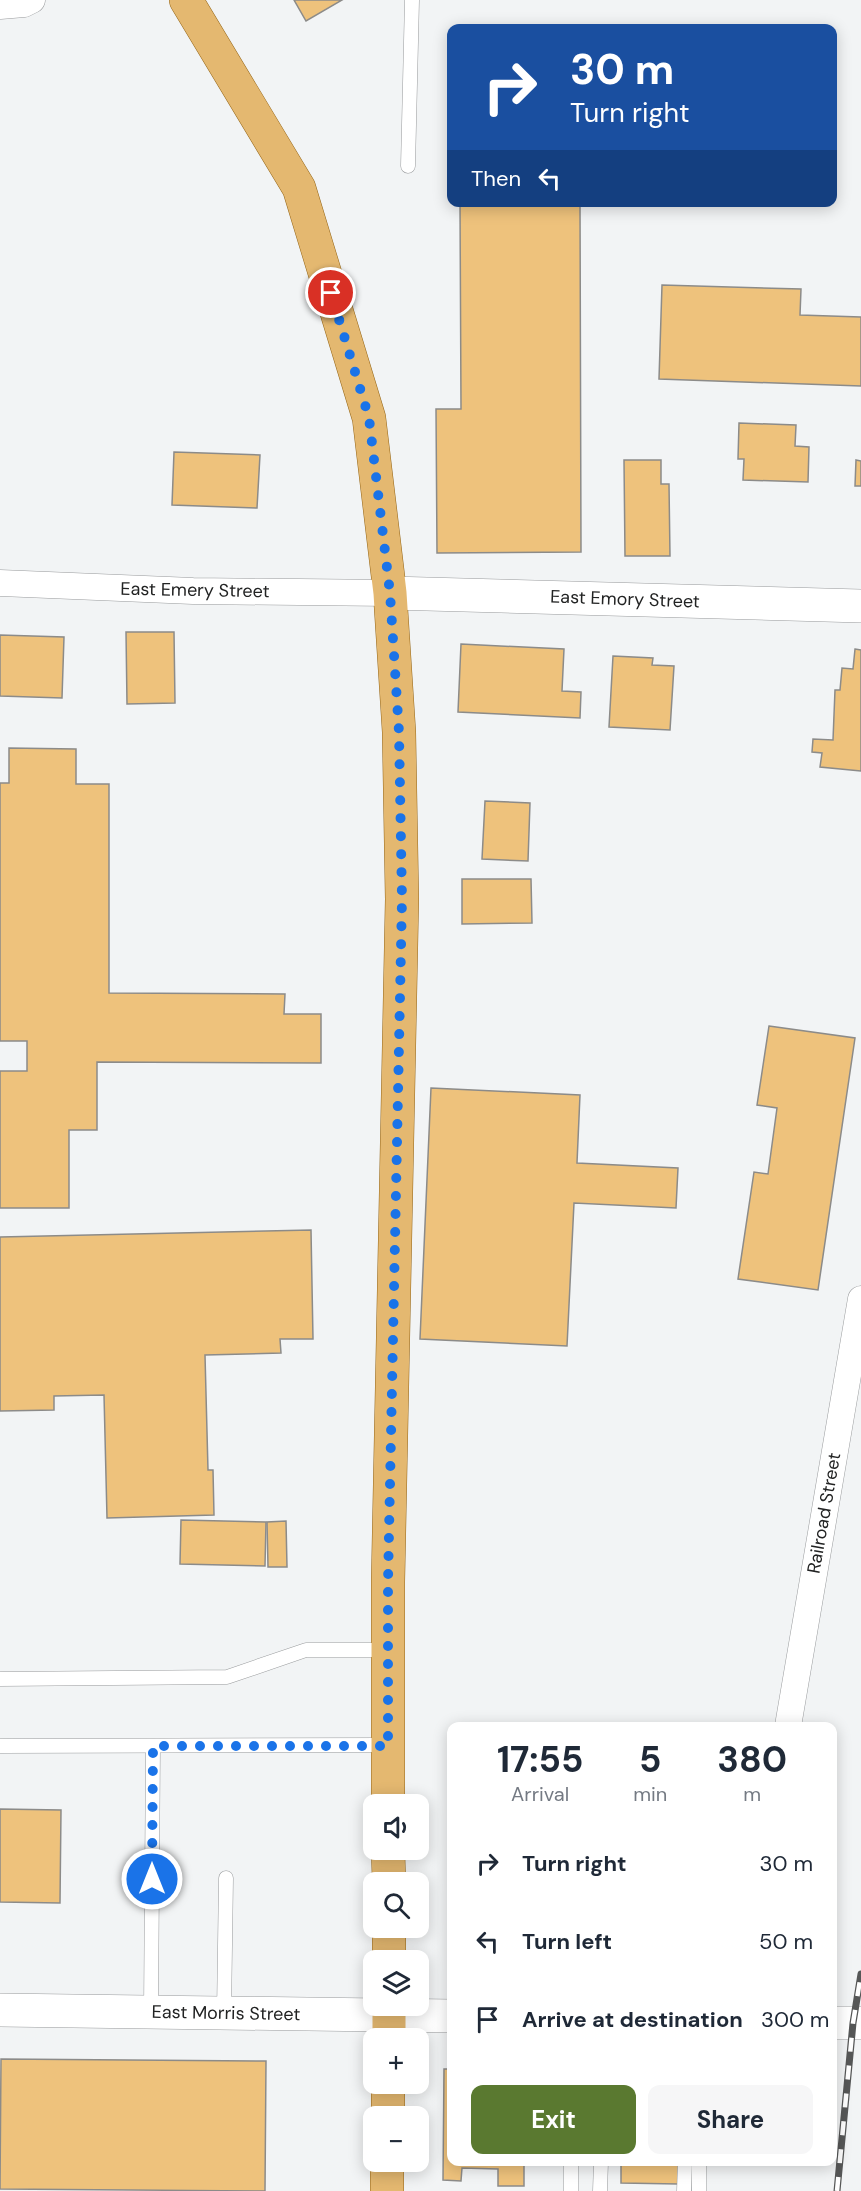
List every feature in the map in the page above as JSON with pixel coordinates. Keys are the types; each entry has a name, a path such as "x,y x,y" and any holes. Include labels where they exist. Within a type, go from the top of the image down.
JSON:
{"main road":[{"path":"186,0 299,189 369,418 390,593 399,732 402,899 388,1650 388,1794"},
{"name":"East Emory Street","path":"390,593 861,606"},
{"name":"East Morris Street","path":"0,2010 224,2013 389,2020 447,2016"},
{"path":"837,2023 861,2023"},
{"path":"387,2172 387,2191"}],"street":[{"path":"0,6 32,0"},
{"name":"East Emery Street","path":"0,583 193,591 390,593"},
{"name":"Railroad Street","path":"789,1722 861,1299"}],"lane":[{"path":"408,166 412,0"},
{"path":"0,1680 227,1677 306,1650 388,1650"},
{"path":"0,1746 388,1746"},
{"path":"151,2012 153,1746"},
{"path":"224,2013 226,1878"},
{"path":"571,2191 572,2166"},
{"path":"600,2191 601,2166"},
{"path":"684,2191 685,2166"},
{"path":"699,2166 699,2191"}],"building":[{"path":"294,0 342,0 306,21"},
{"path":"460,207 580,207 581,552 437,553 436,409 461,409"},
{"path":"662,285 801,289 800,315 861,317 861,386 659,379"},
{"path":"739,423 796,425 795,446 809,447 808,482 743,480 744,459 738,459"},
{"path":"174,452 260,455 257,508 172,505"},
{"path":"624,460 661,460 661,484 669,484 670,556 625,556"},
{"path":"856,460 861,461 861,486 855,486"},
{"path":"126,632 174,632 175,703 127,704"},
{"path":"0,635 64,637 62,698 0,696"},
{"path":"461,644 564,649 562,691 581,692 580,718 458,712"},
{"path":"855,649 861,650 861,771 820,767 822,753 812,752 813,739 833,740 835,690 840,690 842,668 853,669"},
{"path":"613,656 653,658 652,665 674,666 670,730 609,727"},
{"path":"9,748 76,749 76,784 109,784 109,993 285,994 284,1014 321,1014 321,1063 97,1062 97,1130 69,1130 69,1208 0,1208 0,1071 27,1071 27,1041 0,1041 0,783 9,783"},
{"path":"485,801 530,803 528,861 482,859"},
{"path":"462,879 531,879 532,923 462,924"},
{"path":"769,1026 855,1038 818,1290 738,1279 754,1172 768,1174 777,1108 757,1105"},
{"path":"431,1088 580,1095 577,1163 678,1168 676,1208 574,1203 567,1346 420,1339"},
{"path":"311,1230 313,1339 280,1339 281,1353 205,1355 208,1470 213,1470 214,1515 107,1518 104,1395 54,1396 54,1410 0,1411 0,1237"},
{"path":"181,1520 266,1522 265,1566 180,1564"},
{"path":"286,1521 287,1567 268,1567 267,1522"},
{"path":"0,1809 61,1810 60,1903 0,1902"},
{"path":"1,2059 266,2061 265,2191 0,2189"},
{"path":"444,2069 447,2069 447,2166 524,2166 524,2186 498,2186 498,2169 462,2168 461,2181 443,2180"},
{"path":"621,2166 679,2166 678,2184 621,2183"}],"railway":[{"path":"837,2191 853,2023 861,1974"}],"route":[{"path":"152,1879 153,1746 388,1746 388,1582 402,899 399,732 390,593 369,418 331,293"}]}
